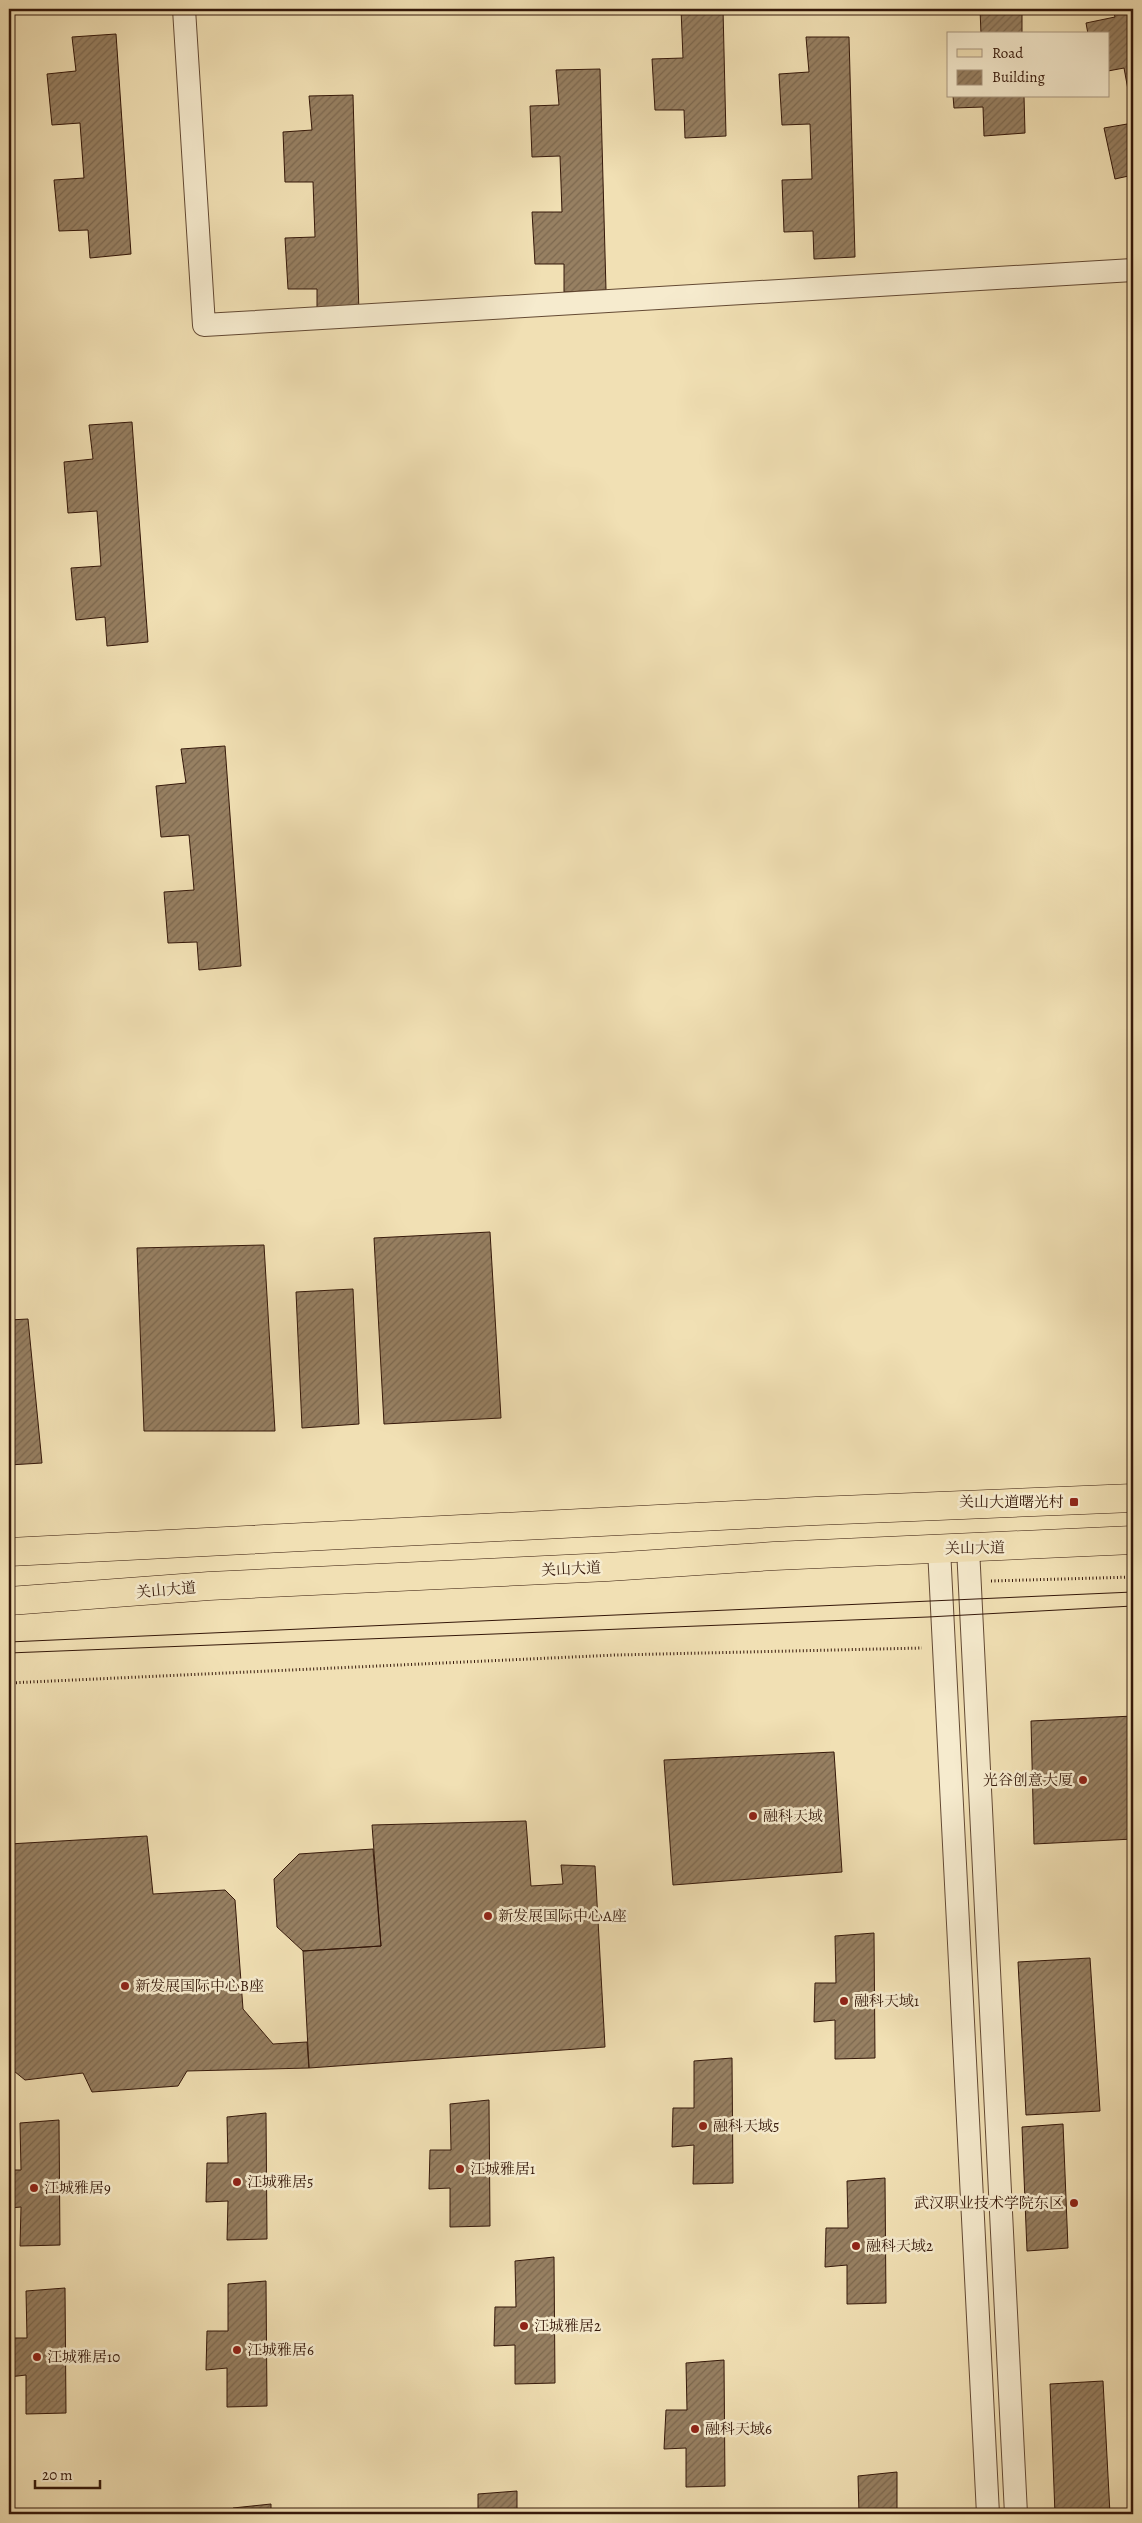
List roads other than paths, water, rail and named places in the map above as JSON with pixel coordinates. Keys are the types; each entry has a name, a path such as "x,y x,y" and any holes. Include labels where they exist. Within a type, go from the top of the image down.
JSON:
{"main road":[{"path":"17,1549 1133,1498"},
{"name":"关山大道","path":"9,1601 209,1586 1133,1540"}],"street":[{"path":"184,9 204,325 1133,270"},
{"path":"968,1548 1016,2514"},
{"path":"939,1549 988,2514"}],"tram line":[{"path":"9,1642 1133,1592"},
{"path":"9,1653 928,1617 1133,1606"}],"place":[{"name":"关山大道曙光村","path":"1074,1502"},
{"name":"光谷创意大厦","path":"1083,1780"},
{"name":"融科天域","path":"753,1816"},
{"name":"新发展国际中心A座","path":"488,1916"},
{"name":"新发展国际中心B座","path":"125,1986"},
{"name":"融科天域1","path":"844,2001"},
{"name":"融科天域5","path":"703,2126"},
{"name":"江城雅居1","path":"460,2169"},
{"name":"江城雅居5","path":"237,2182"},
{"name":"江城雅居9","path":"34,2188"},
{"name":"武汉职业技术学院东区","path":"1074,2203"},
{"name":"融科天域2","path":"856,2246"},
{"name":"江城雅居2","path":"524,2326"},
{"name":"江城雅居6","path":"237,2350"},
{"name":"江城雅居10","path":"37,2357"},
{"name":"融科天域6","path":"695,2429"}]}
